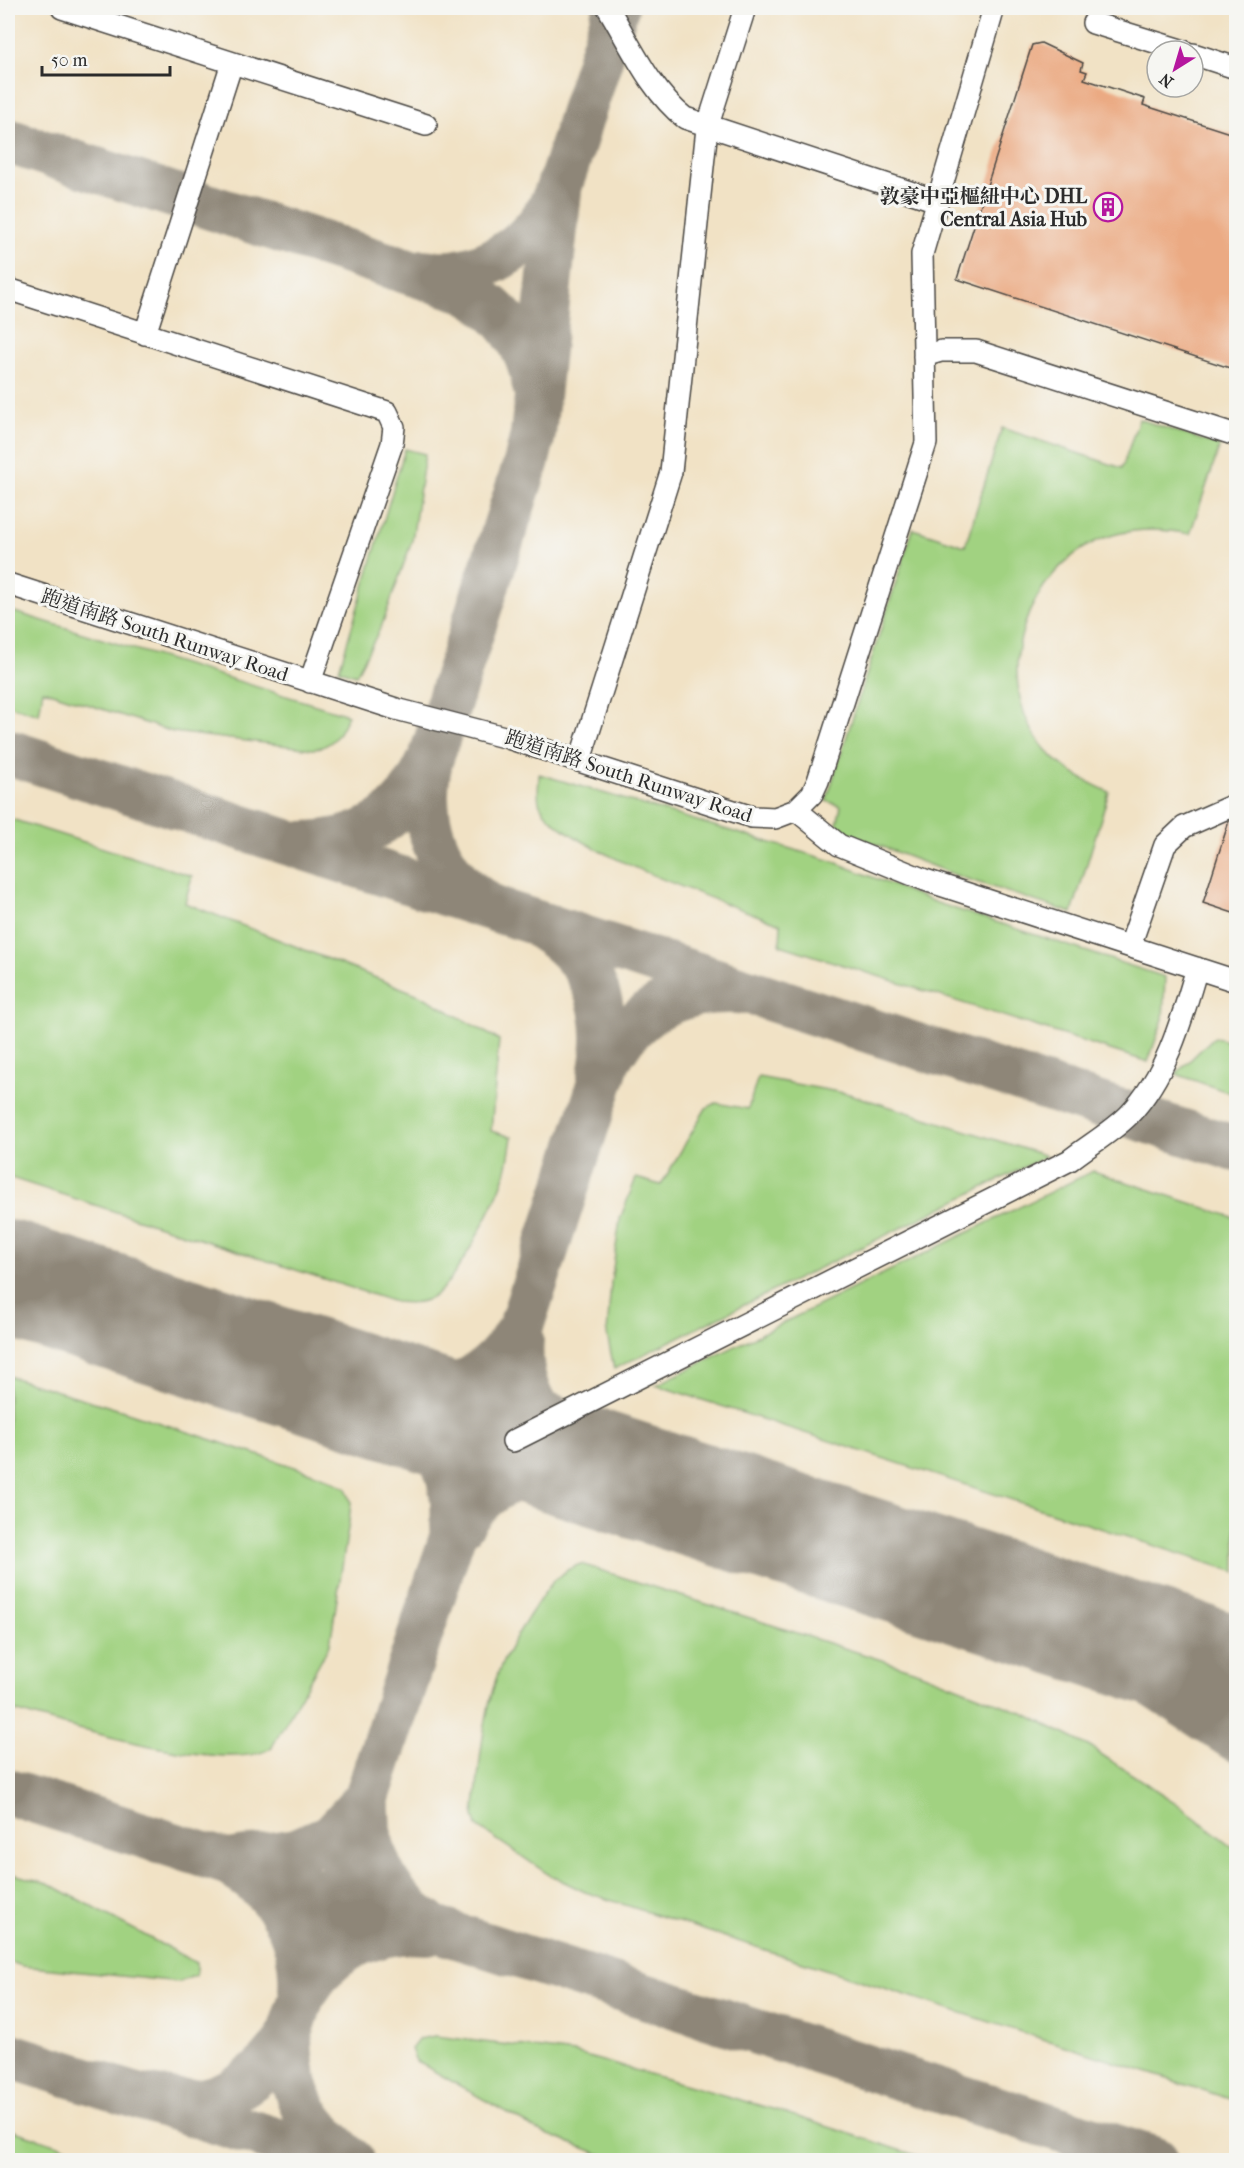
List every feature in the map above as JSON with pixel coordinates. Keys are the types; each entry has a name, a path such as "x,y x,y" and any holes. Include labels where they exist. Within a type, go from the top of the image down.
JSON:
{"lane":[{"path":"62,8 426,125"},
{"path":"608,8 671,108 685,118 707,128 937,201"},
{"path":"580,760 671,472 707,128 745,8"},
{"path":"994,8 922,254 926,443 818,781 812,794 796,810 839,845 956,891 1236,981"},
{"path":"1093,23 1145,39"},
{"path":"1205,58 1236,68"},
{"path":"145,333 232,63"},
{"path":"8,289 387,412 394,427 392,444 310,682"},
{"path":"924,356 941,351 976,351 1236,435"},
{"name":"跑道南路 South Runway Road","path":"8,584 396,710 483,730 752,818 775,818 796,810"},
{"path":"1130,946 1165,845 1184,826 1236,804"},
{"path":"513,1441 1070,1160 1129,1115 1161,1070 1179,1027 1197,968"}],"green space":[{"path":"1139,419 1220,446 1190,534 1164,530 1124,532 1087,546 1063,564 1044,586 1030,611 1021,639 1017,668 1020,696 1029,724 1045,749 1066,768 1109,792 1072,913 958,876 852,835 837,824 841,806 826,801 913,529 965,546 1002,428 1122,468"},
{"path":"405,449 425,454 412,541 382,625 356,675 339,670"},
{"path":"8,610 348,715 339,733 331,742 313,749 173,732 43,690 39,714 8,705"},
{"path":"539,774 832,861 937,903 1165,977 1163,1019 1148,1062 780,945 781,924 688,890 609,855 576,837 551,819 539,802"},
{"path":"8,818 192,876 185,903 422,996 499,1040 491,1131 512,1137 507,1168 492,1206 473,1244 451,1279 440,1291 422,1301 395,1302 8,1177"},
{"path":"1213,1038 1230,1044 1234,1050 1237,1067 1236,1095 1176,1074"},
{"path":"758,1077 849,1094 1047,1156 614,1369 607,1334 611,1283 620,1219 636,1178 661,1185 706,1108 716,1103 748,1109"},
{"path":"1093,1171 1236,1218 1236,1572 656,1385"},
{"path":"8,1376 124,1411 322,1476 346,1488 351,1502 349,1522 330,1644 272,1747 252,1755 221,1756 184,1752 103,1735 8,1709"},
{"path":"581,1564 916,1671 1023,1713 1090,1747 1176,1803 1229,1844 1236,1850 1236,2101 585,1892 548,1874 477,1826 474,1816 482,1747 487,1712 499,1670 517,1635 548,1589 565,1571"},
{"path":"8,1873 48,1883 196,1963 196,1975 180,1982 22,1966 8,1961"},
{"path":"435,2036 574,2053 776,2110 931,2160 616,2160 541,2132 416,2061 411,2049 419,2039"},
{"path":"8,2129 106,2160 8,2160"}],"building":[{"name":"敦豪中亞樞紐中心 DHL Central Asia Hub","path":"1041,43 1083,63 1081,70 1087,72 1084,79 1145,99 1143,105 1236,135 1236,370 957,279 1032,45"},
{"path":"1236,818 1236,914 1203,903 1229,821"}],"taxiway":[{"path":"423,272 463,271 482,266 517,246 544,217 565,171 616,8"},
{"path":"8,141 467,291 492,309 512,330 527,356 535,386"},
{"path":"485,903 468,891 454,876 434,842 426,803 427,782 430,761 527,460 533,434 560,182"},
{"path":"8,752 1236,1149"},
{"path":"301,844 344,839 378,824 407,799 429,762"},
{"path":"545,930 578,958 597,993 604,1033 600,1075"},
{"path":"142,2097 196,2102 228,2092 243,2084 269,2063 289,2036 608,1060 621,1040 636,1024 668,1002 706,992 751,992"},
{"path":"368,1393 390,1395 432,1392 470,1380 487,1369 502,1354 515,1335"},
{"path":"521,1340 521,1364 525,1386 545,1421 576,1450 614,1474"},
{"path":"362,1392 402,1413 432,1442 449,1479 453,1501 453,1525"},
{"path":"461,1525 473,1508 488,1494 524,1474 565,1466 606,1471"},
{"path":"987,1594 1137,1674 1236,1739"},
{"path":"8,1792 1156,2160"},
{"path":"234,1861 297,1851 332,1836 365,1800"},
{"path":"367,1805 370,1840 381,1872 400,1900 427,1923"},
{"path":"238,1870 266,1893 286,1921 298,1953 301,1989"},
{"path":"308,1988 331,1961 360,1943 392,1933 427,1932"},
{"path":"289,2036 293,2076 303,2106 322,2133 351,2160"},
{"path":"8,2055 338,2160"}],"runway":[{"path":"8,1278 1236,1674"}],"place":[{"name":"敦豪中亞樞紐中心 DHL Central Asia Hub","path":"1108,207"}]}
